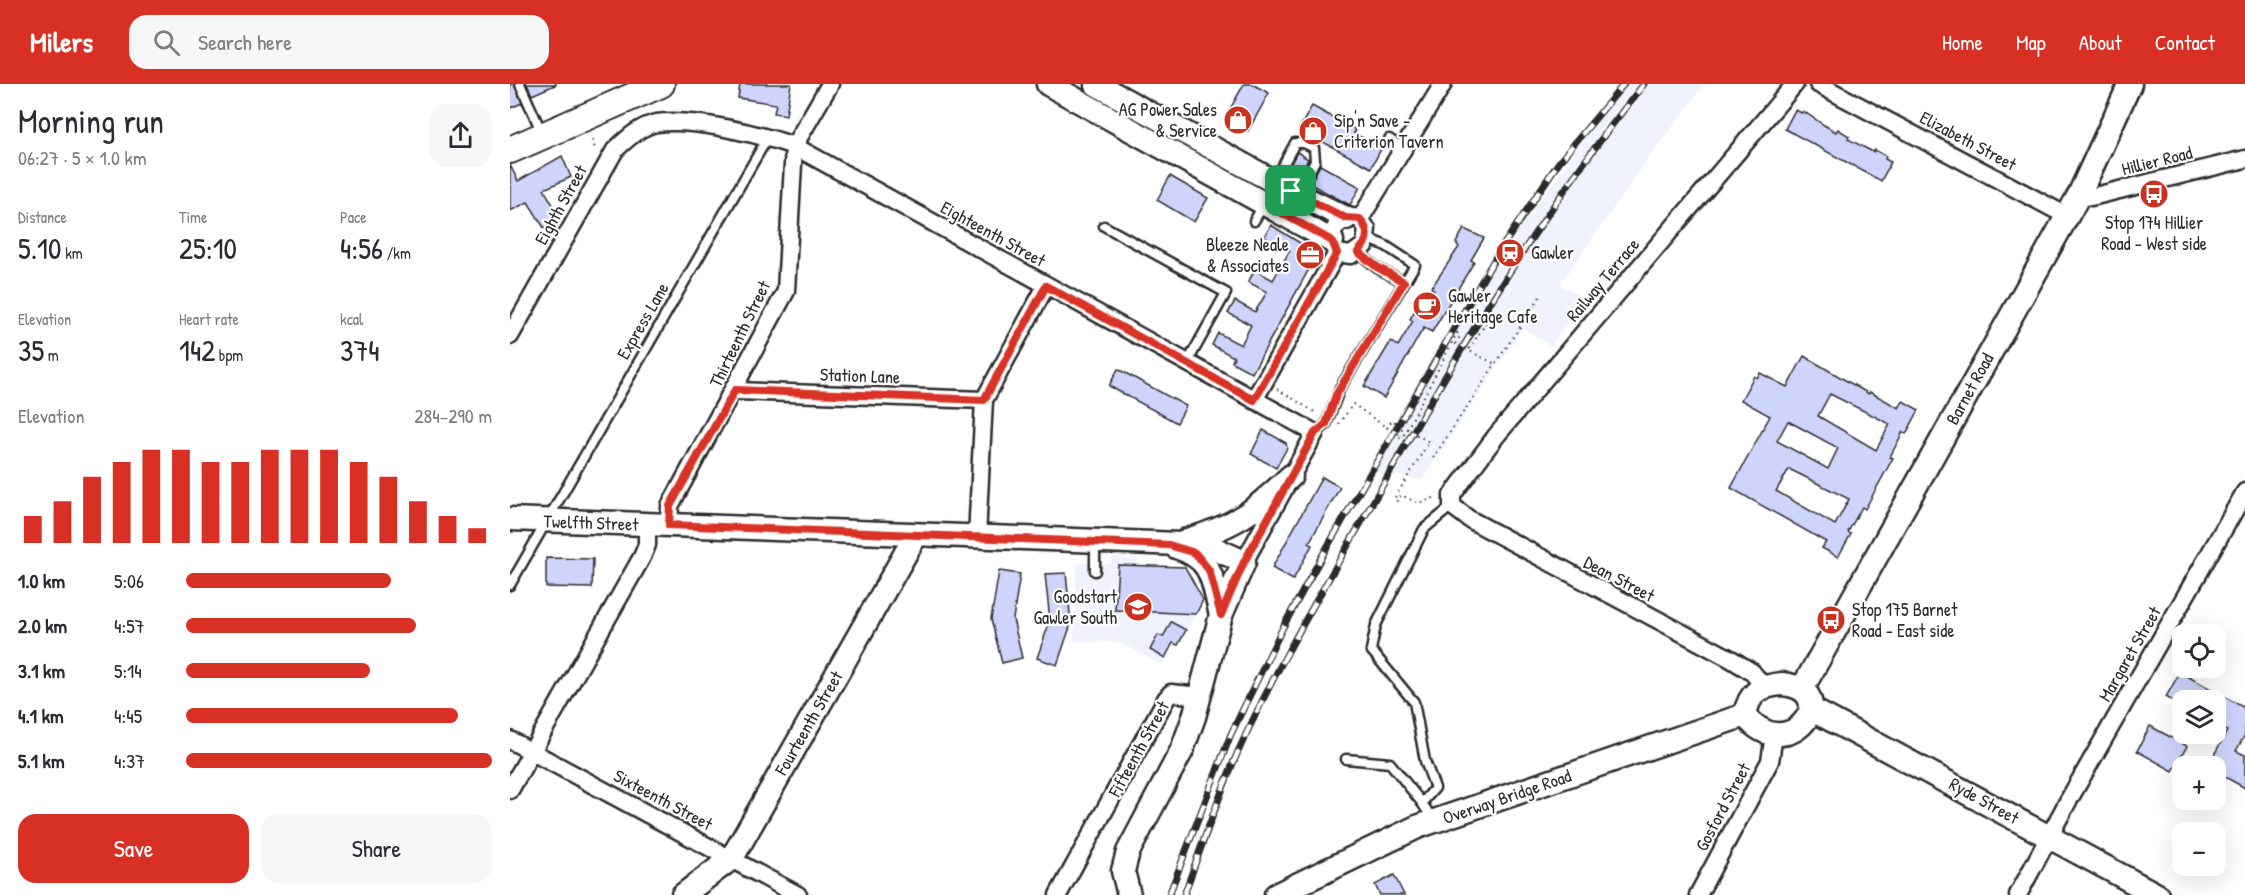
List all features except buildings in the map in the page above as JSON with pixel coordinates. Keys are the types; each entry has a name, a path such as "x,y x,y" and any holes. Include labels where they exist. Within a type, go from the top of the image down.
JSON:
{"main road":[{"path":"510,150 661,84"},
{"path":"1048,84 1190,162 1266,212 1335,247"},
{"path":"1096,84 1201,142 1253,163 1288,189 1353,218"},
{"name":"Barnet Road","path":"1806,699 2079,195 2130,84"},
{"path":"1169,545 1222,530 1257,508 1291,476"},
{"name":"Twelfth Street","path":"510,519 1207,545 1244,562"},
{"name":"Fourteenth Street","path":"683,895 732,858 916,535"},
{"path":"1169,545 1195,553 1209,570 1221,615"},
{"path":"1129,895 1123,871 1128,852 1178,759 1200,696 1221,615 1244,562"},
{"path":"1782,684 1806,699 1809,718 1801,726 1774,735 1756,729 1745,715 1748,699 1765,688 1782,684"},
{"name":"Ryde Street","path":"1806,699 2049,837 2157,895"},
{"name":"Overway Bridge Road","path":"1276,895 1434,822 1745,715"}],"street":[{"name":"Thirteenth Street","path":"510,790 735,390 786,291 794,146 830,84"},
{"path":"1254,400 1335,247 1335,228 1353,218 1396,144 1443,84"},
{"name":"Railway Terrace","path":"1452,501 1496,436 1795,84"},
{"name":"Elizabeth Street","path":"1818,84 2067,216"},
{"name":"Eighteenth Street","path":"637,131 656,123 688,123 768,137 794,146 1315,433"},
{"name":"Eighth Street","path":"510,336 615,150 637,131"},
{"name":"Hillier Road","path":"2079,195 2091,197 2245,159"},
{"path":"1335,247 1347,255 1363,245 1367,229 1353,218"},
{"path":"977,537 984,400 1046,286"},
{"name":"Station Lane","path":"735,390 984,400"},
{"path":"1244,562 1315,433"},
{"name":"Margaret Street","path":"2018,895 2245,492"},
{"name":"Dean Street","path":"1452,501 1469,519 1731,659 1752,672 1765,688"},
{"name":"Fifteenth Street","path":"1059,895 1166,699 1171,693 1200,696"},
{"name":"Gosford Street","path":"1698,895 1770,761 1774,735"},
{"name":"Sixteenth Street","path":"510,740 798,895"}],"lane":[{"path":"520,84 543,135"},
{"name":"Express Lane","path":"510,585 768,137"},
{"path":"1190,162 1201,142"},
{"path":"1266,212 1315,161 1314,148 1304,143 1295,143 1288,189"},
{"path":"1104,226 1226,292 1187,363"},
{"path":"1315,433 1326,424 1336,395 1415,265 1386,246 1363,245"},
{"path":"1363,245 1377,267 1404,282"},
{"path":"1422,802 1435,788 1425,762 1414,702 1371,650 1376,625 1424,529 1452,501"},
{"path":"1095,542 1095,570"},
{"path":"1346,759 1390,763 1422,802 1434,822"}],"path":[{"path":"1433,458 1541,295"},
{"path":"1468,349 1495,309"},
{"path":"1335,423 1340,425 1353,404 1385,424 1387,428 1392,420 1403,427 1397,436 1402,438 1456,333 1460,336 1455,344 1496,364"},
{"path":"1276,386 1278,392 1321,415"},
{"path":"1407,429 1429,442 1394,499 1397,501 1401,495 1418,503 1445,495 1452,501"}],"shaded area":[{"path":"1625,84 1705,84 1653,152 1560,284 1584,299 1551,346 1523,328 1422,480 1366,470 1456,315"},
{"name":"Goodstart Gawler South","path":"1112,558 1137,559 1137,565 1185,567 1203,600 1178,645 1173,643 1161,665 1121,643 1074,641 1077,563 1111,564"}],"railway":[{"path":"1169,895 1231,734 1283,627 1322,556 1498,253 1559,162 1624,84"},
{"path":"1184,895 1237,754 1308,616 1444,378 1506,277 1572,179 1644,84"}],"place":[{"name":"AG Power Sales & Service","path":"1238,120"},
{"name":"Sip'n Save - Criterion Tavern","path":"1313,131"},
{"name":"Stop 174 Hillier Road - West side","path":"2154,194"},
{"name":"Gawler","path":"1510,253"},
{"name":"Bleeze Neale & Associates","path":"1310,255"},
{"name":"Gawler Heritage Cafe","path":"1427,306"},
{"name":"Goodstart Gawler South","path":"1138,607"},
{"name":"Stop 175 Barnet Road - East side","path":"1831,620"}],"route":[{"path":"1291,191 1346,218 1360,219 1367,229 1367,238 1365,245 1358,252 1377,267 1404,282 1336,395 1326,424 1315,433 1244,562 1221,615 1209,570 1195,553 1169,545 669,525 670,506 735,390 984,400 1046,286 1254,400 1337,253 1332,241 1280,212 1291,191"}]}
